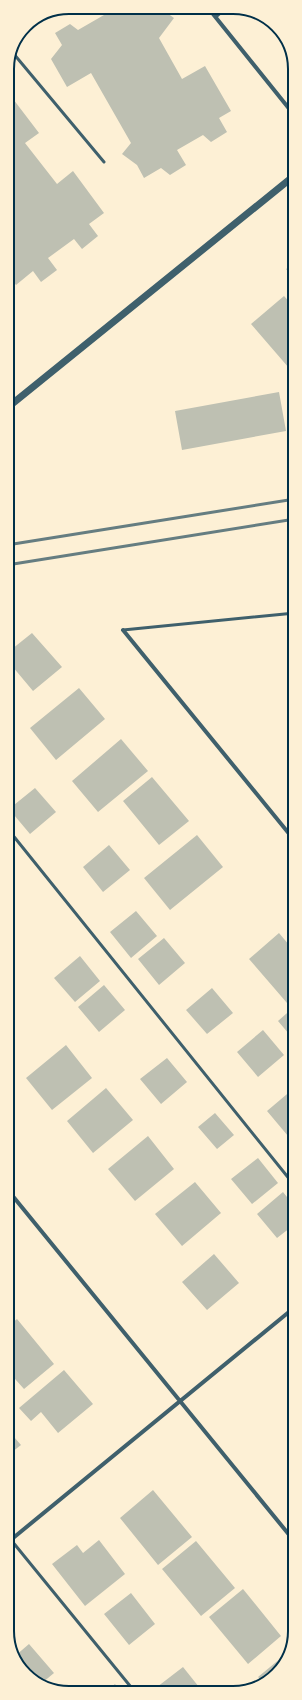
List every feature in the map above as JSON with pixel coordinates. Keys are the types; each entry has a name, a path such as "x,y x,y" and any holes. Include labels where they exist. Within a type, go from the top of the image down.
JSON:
{"street":[{"path":"213,14 288,108"},
{"path":"14,402 288,180"},
{"path":"123,630 288,832"},
{"path":"14,1198 288,1533"},
{"path":"14,1537 179,1400 288,1313"}],"lane":[{"path":"216,17 219,14"},
{"path":"16,56 104,162"},
{"path":"123,630 288,614"},
{"path":"14,837 288,1177"},
{"path":"14,1547 130,1686"}],"building":[{"path":"168,14 174,18 159,38 182,79 205,66 231,111 219,118 227,132 211,142 203,135 177,150 186,165 170,175 161,168 144,178 137,165 122,154 131,143 91,73 67,87 51,59 62,45 55,33 70,24 78,30 104,15"},
{"path":"14,100 39,133 25,143 57,184 73,171 104,213 89,224 98,236 82,249 74,239 48,258 57,270 41,282 33,271 16,285 14,283"},
{"path":"284,296 288,300 288,367 251,324"},
{"path":"279,392 286,431 182,450 175,411"},
{"path":"32,633 62,667 33,691 14,668 14,647"},
{"path":"79,688 105,719 56,760 30,728"},
{"path":"121,739 148,771 98,812 72,781"},
{"path":"152,777 189,821 159,845 123,801"},
{"path":"35,788 56,812 30,834 14,815 14,805"},
{"path":"197,835 223,867 170,910 144,878"},
{"path":"109,845 130,870 103,892 83,867"},
{"path":"136,911 157,936 131,958 110,932"},
{"path":"279,933 288,944 288,1002 287,1003 249,959"},
{"path":"164,938 185,963 159,985 138,959"},
{"path":"80,956 100,981 75,1002 54,978"},
{"path":"104,985 125,1010 99,1032 78,1007"},
{"path":"212,988 233,1013 207,1034 186,1010"},
{"path":"288,1012 288,1033 278,1021"},
{"path":"263,1030 284,1055 258,1077 237,1052"},
{"path":"66,1045 92,1078 52,1110 26,1078"},
{"path":"167,1058 187,1082 161,1104 140,1079"},
{"path":"106,1088 133,1120 93,1153 67,1121"},
{"path":"288,1093 288,1136 267,1111"},
{"path":"215,1113 234,1135 217,1149 198,1127"},
{"path":"148,1136 174,1169 135,1201 108,1169"},
{"path":"258,1158 278,1183 252,1204 231,1179"},
{"path":"195,1182 221,1213 182,1246 155,1214"},
{"path":"283,1192 288,1198 288,1229 277,1238 257,1214"},
{"path":"214,1254 239,1283 207,1310 182,1282"},
{"path":"17,1319 54,1364 24,1389 14,1378 14,1321"},
{"path":"64,1370 93,1404 58,1433 41,1412 31,1421 19,1408"},
{"path":"14,1437 21,1445 14,1450"},
{"path":"153,1490 192,1537 158,1565 120,1518"},
{"path":"99,1540 125,1574 85,1606 52,1564 77,1545 83,1553"},
{"path":"196,1541 235,1588 201,1616 162,1569"},
{"path":"243,1589 281,1636 248,1664 209,1617"},
{"path":"131,1593 155,1624 129,1645 104,1614"},
{"path":"29,1644 54,1673 45,1681 41,1679 25,1665 19,1653"},
{"path":"282,1657 261,1679 258,1677"},
{"path":"183,1667 198,1686 158,1686"}],"railway":[{"path":"14,544 288,500"},
{"path":"14,564 288,520"}]}
